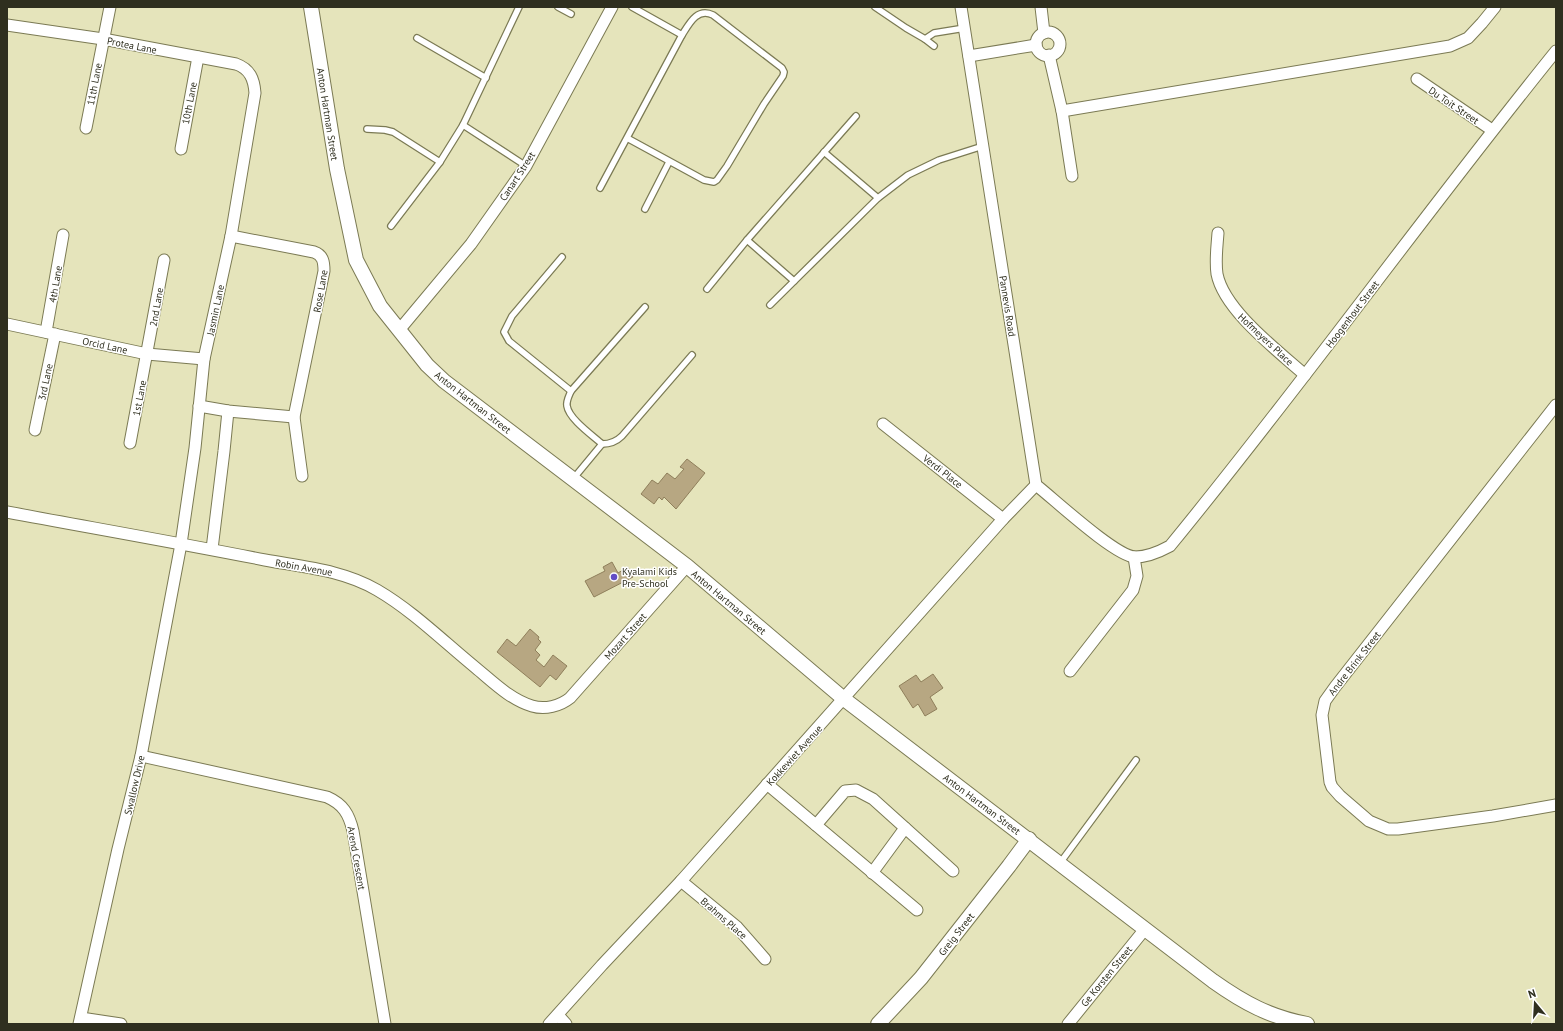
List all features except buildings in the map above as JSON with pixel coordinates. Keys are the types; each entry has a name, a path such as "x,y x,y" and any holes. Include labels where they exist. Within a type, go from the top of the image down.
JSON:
{"street":[{"name":"11th Lane","path":"86,128 110,7"},
{"name":"Anton Hartman Street","path":"311,7 337,169 356,260 380,306 427,365 444,381 687,566 844,699 1029,839 1213,982 1246,1003 1266,1013 1289,1021 1307,1024"},
{"name":"Canart Street","path":"400,330 471,244 526,166 612,7"},
{"name":"Pannevis Road","path":"961,7 1036,485"},
{"path":"1041,7 1044,33"},
{"path":"1062,111 1450,46 1468,38 1495,7"},
{"name":"Protea Lane","path":"7,25 103,39 241,66 247,69 252,77"},
{"path":"1050,32 1058,37 1060,42 1059,48 1056,52 1049,55 1042,54 1036,45 1040,35 1050,32"},
{"path":"969,56 1036,45"},
{"name":"Hoogenhout Street","path":"1134,557 1152,554 1170,546 1305,375 1492,130 1556,51"},
{"path":"1049,55 1062,111 1072,176"},
{"name":"10th Lane","path":"180,149 198,57"},
{"name":"Jasmin Lane","path":"181,544 204,360 231,236 255,93 252,77"},
{"name":"Du Toit Street","path":"1417,79 1492,130"},
{"name":"Hofmeyers Place","path":"1218,234 1216,263 1222,288 1229,300 1238,313 1305,375"},
{"name":"4th Lane","path":"51,333 63,235"},
{"name":"Rose Lane","path":"231,236 314,252 323,259 324,271 294,418 302,476"},
{"name":"2nd Lane","path":"147,354 164,260"},
{"name":"Orcid Lane","path":"7,324 147,354 204,360"},
{"name":"3rd Lane","path":"35,430 51,333"},
{"name":"1st Lane","path":"130,443 147,354"},
{"name":"Andre Brink Street","path":"1556,405 1335,687 1325,701 1322,715 1328,774 1331,785 1346,802 1377,825 1388,829 1408,828 1556,805"},
{"path":"199,406 228,411 294,418"},
{"path":"212,549 228,411"},
{"name":"Verdi Place","path":"883,424 1003,519"},
{"path":"1036,485 1109,545 1134,557 1136,576 1133,590 1070,671"},
{"name":"Kokkewiet Avenue","path":"549,1024 681,881 1003,519 1036,485"},
{"name":"Robin Avenue","path":"7,512 339,573 378,590 403,608 506,692 532,706 549,707 562,704"},
{"name":"Swallow Drive","path":"80,1021 118,849 141,756 181,544"},
{"name":"Mozart Street","path":"562,704 570,698 687,566"},
{"name":"Arend Crescent","path":"141,756 328,797 342,805 348,814 353,831 385,1024"},
{"path":"767,784 917,910"},
{"path":"816,825 845,791 856,790 873,799 953,871"},
{"path":"872,873 905,828"},
{"name":"Greig Street","path":"878,1024 921,978 1029,839"},
{"name":"Brahms Place","path":"681,881 737,927 765,959"},
{"name":"Ge Korsten Street","path":"1068,1024 1145,928"},
{"path":"558,1016 566,1024"},
{"path":"80,1021 121,1024"}],"lane":[{"path":"391,226 440,162 463,126 519,7"},
{"path":"558,7 571,14"},
{"path":"632,7 682,35"},
{"path":"876,7 934,46"},
{"path":"600,188 682,35 695,16 708,13 781,66 784,72 783,76 717,180 710,182 704,180 627,138"},
{"path":"925,39 934,33 965,28"},
{"path":"417,38 486,78"},
{"path":"707,289 747,240 856,116"},
{"path":"463,126 526,166"},
{"path":"367,129 393,132 440,162"},
{"path":"770,305 878,198 908,175 922,167 983,146"},
{"path":"824,152 878,198"},
{"path":"645,209 669,162"},
{"path":"747,240 794,281"},
{"path":"562,257 512,316 504,332 509,341 571,391"},
{"path":"645,307 571,391 567,399 567,407 573,418 602,444 608,444 620,439 692,355"},
{"path":"573,479 602,444"},
{"path":"1060,863 1136,760"}],"place":[{"name":"Kyalami Kids Pre-School","path":"614,577"}]}
